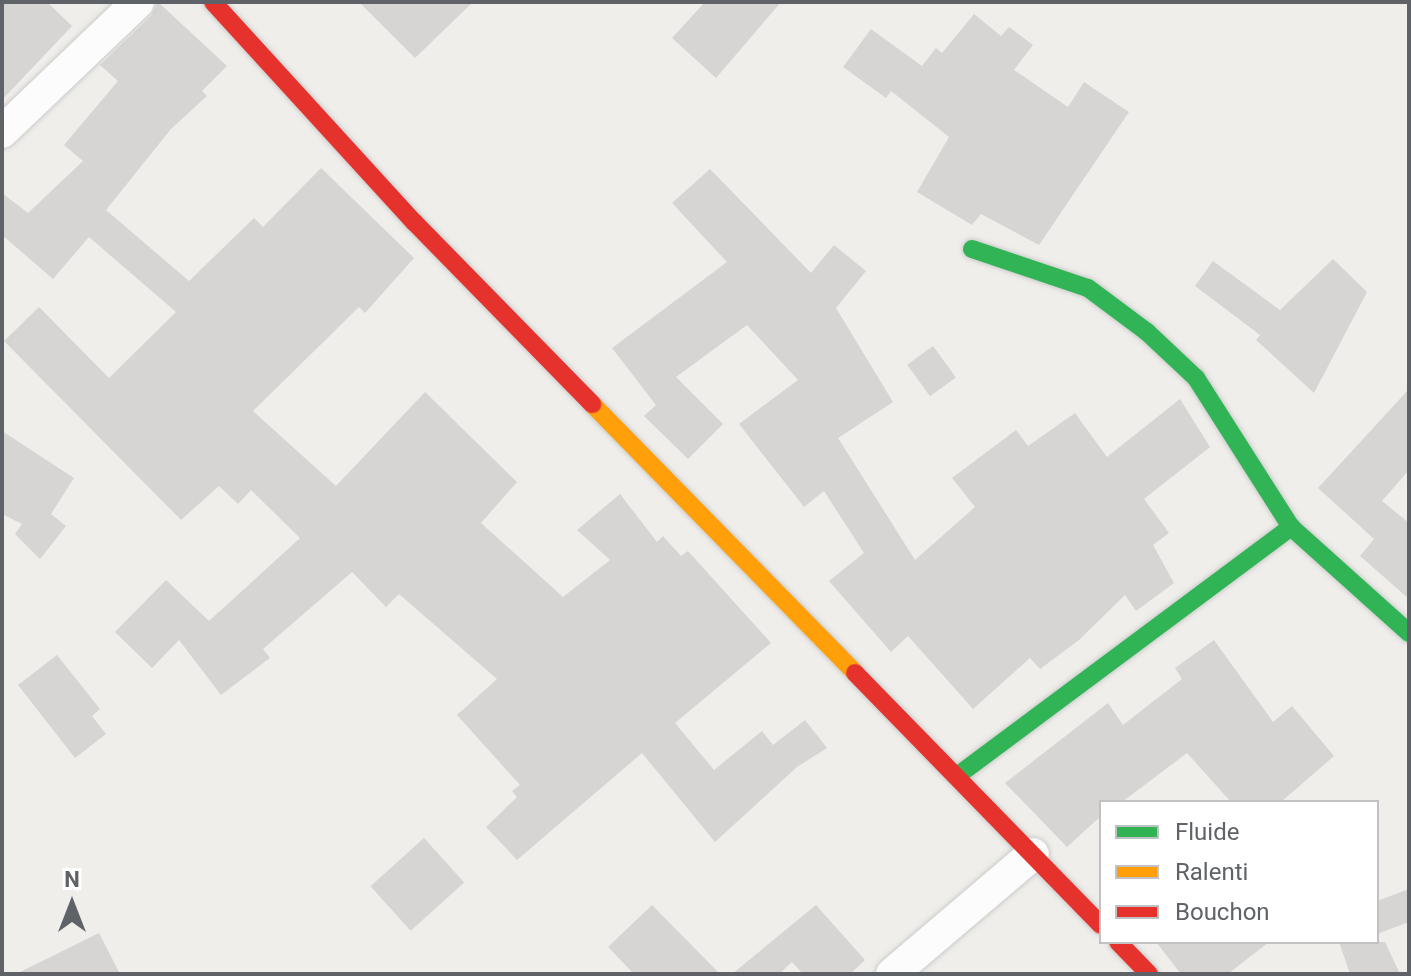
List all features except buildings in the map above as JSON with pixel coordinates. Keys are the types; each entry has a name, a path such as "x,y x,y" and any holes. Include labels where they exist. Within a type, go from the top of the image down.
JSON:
{"main road":[{"path":"213,2 414,222 1099,923"},
{"path":"972,249 1088,288 1147,332 1196,378 1291,527 1409,633"},
{"path":"957,776 1291,527"},
{"path":"1120,944 1149,974"}],"street":[{"path":"2,132 138,2"},
{"path":"892,974 1033,854"}],"traffic: fast":[{"path":"972,249 1088,288 1147,332 1196,378 1291,527"},
{"path":"957,776 1291,527 1409,633"}],"traffic: slow":[{"path":"592,404 855,673"}],"traffic: jam":[{"path":"213,2 414,222 592,404"},
{"path":"855,673 1099,923"},
{"path":"1120,944 1149,974"}]}
